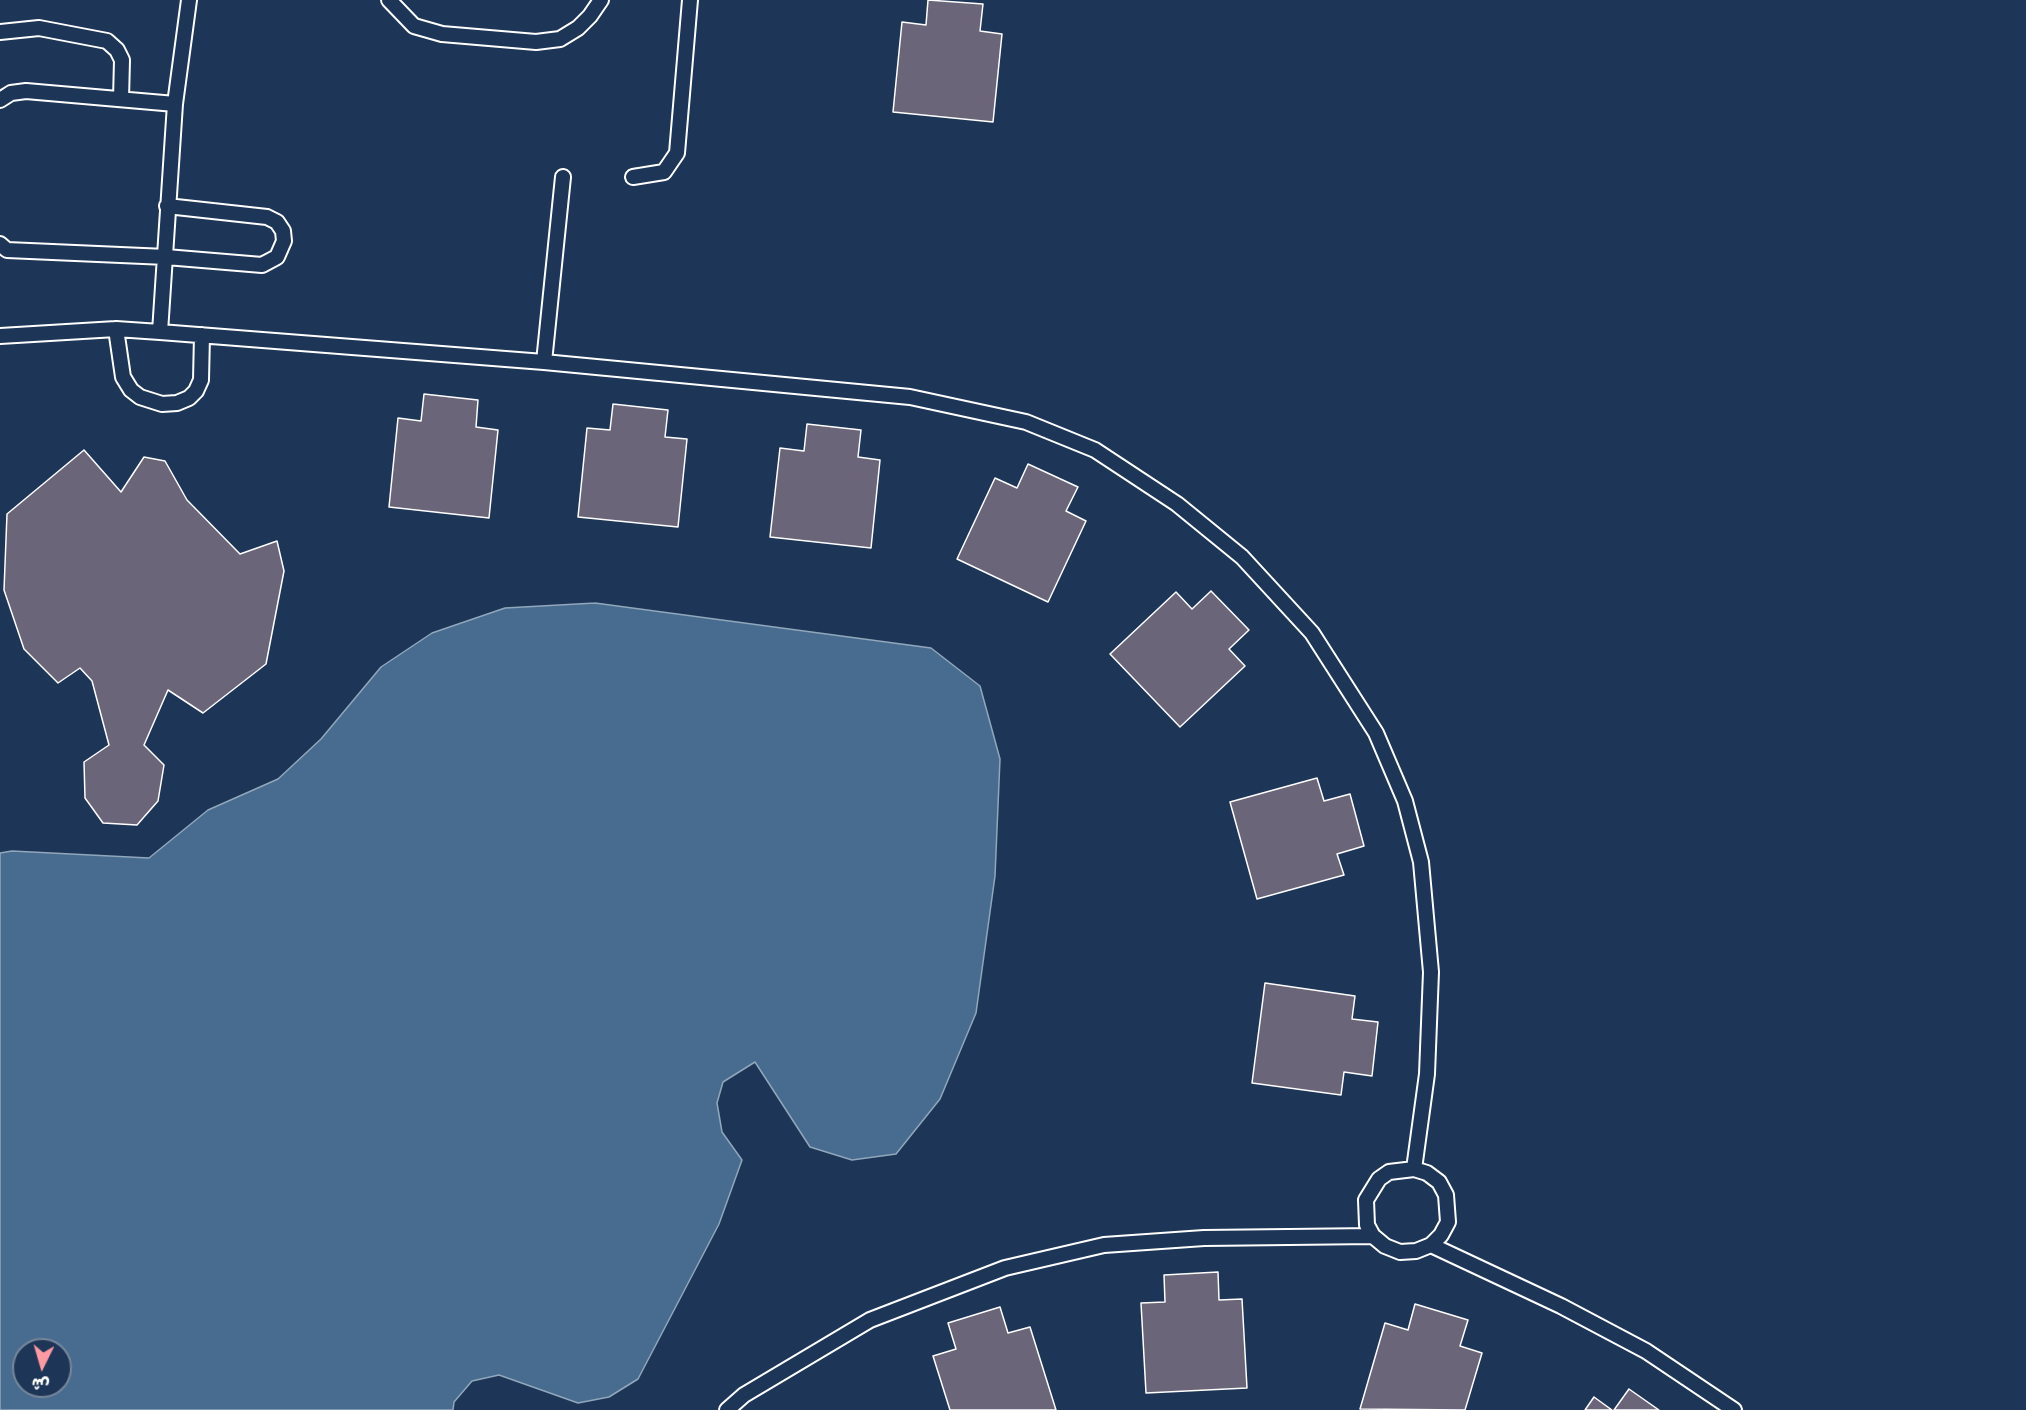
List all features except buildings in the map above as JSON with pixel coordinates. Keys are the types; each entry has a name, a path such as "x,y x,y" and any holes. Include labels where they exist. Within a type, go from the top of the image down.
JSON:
{"lane":[{"path":"160,332 175,104 189,0"},
{"path":"388,0 414,26 442,34 536,42 560,39 578,28 591,16 601,0"},
{"path":"633,177 663,172 677,153 690,0"},
{"path":"0,32 39,28 107,41 117,50 122,60 121,99"},
{"path":"0,100 11,93 26,91 175,104"},
{"path":"544,362 563,177"},
{"path":"2,251 166,257 262,265 277,258 284,241 283,231 277,222 267,217 167,206"},
{"path":"116,329 123,377 131,390 140,397 162,404 177,403 189,398 196,391 201,380 202,335"},
{"path":"0,336 116,329 544,362 910,397 1026,422 1095,450 1178,504 1242,556 1318,643 1376,733 1405,801 1421,862 1431,972 1427,1074 1414,1169"},
{"path":"1414,1169 1427,1173 1439,1182 1446,1195 1448,1222 1441,1235 1431,1245 1416,1251 1400,1252 1385,1246 1373,1236 1365,1213 1366,1200 1371,1188 1389,1172 1414,1169"},
{"path":"727,1410 744,1395 870,1320 1005,1268 1104,1245 1204,1238 1373,1236"},
{"path":"1431,1245 1561,1306 1646,1351 1734,1410"}],"water":[{"path":"595,603 931,648 980,686 1000,759 995,876 976,1013 940,1099 896,1154 852,1160 810,1147 755,1062 723,1082 717,1103 722,1132 742,1160 719,1224 638,1379 609,1397 578,1403 499,1375 472,1381 454,1402 453,1410 0,1410 0,853 12,851 149,858 208,810 278,779 321,739 381,667 432,633 505,608"}]}
